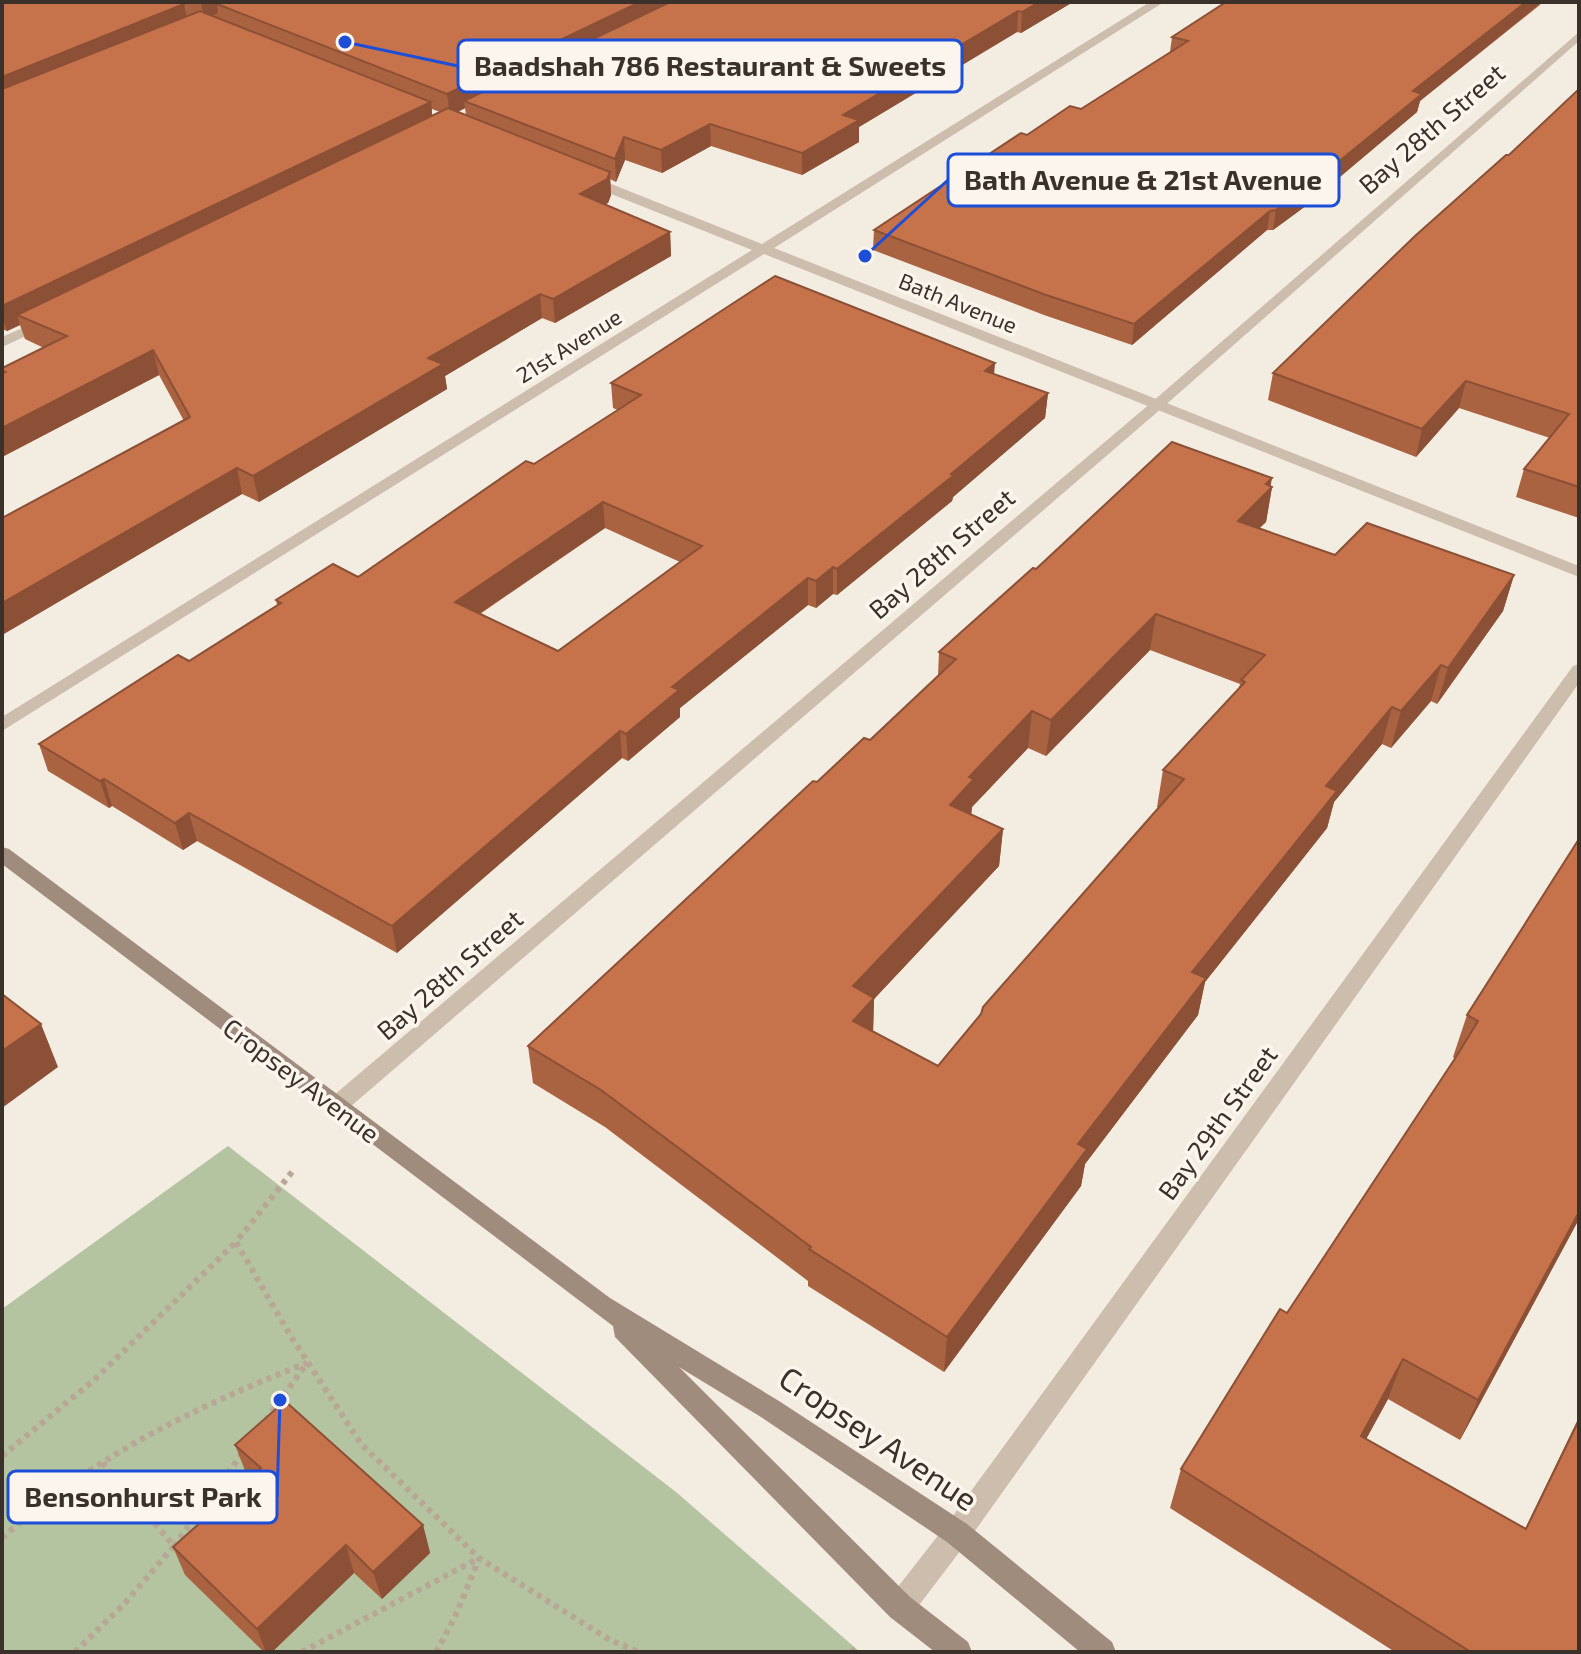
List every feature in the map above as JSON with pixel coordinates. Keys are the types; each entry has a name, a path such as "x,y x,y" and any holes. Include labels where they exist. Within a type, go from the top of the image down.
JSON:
{"main road":[{"name":"Cropsey Avenue","path":"2,854 601,1306 770,1409 957,1533 1102,1652"},
{"name":"Cropsey Avenue","path":"601,1306 900,1607 958,1652"}],"street":[{"name":"21st Avenue","path":"2,725 1158,2"},
{"name":"Bay 28th Street","path":"335,1107 1157,405 1579,35"},
{"name":"Bath Avenue","path":"571,173 1579,572"},
{"path":"2,343 59,316"},
{"name":"Bay 29th Street","path":"900,1607 957,1533 1579,670"}],"path":[{"path":"2,1456 40,1428 130,1347 236,1242 292,1172"},
{"path":"236,1242 361,1444 479,1558 610,1640 639,1652"},
{"path":"263,1424 308,1362"},
{"path":"2,1538 138,1436 199,1406 308,1362"},
{"path":"75,1652 125,1603 174,1546 245,1448"},
{"path":"101,1461 174,1546"},
{"path":"302,1652 479,1558"},
{"path":"436,1652 454,1619 479,1558"}],"green space":[{"path":"228,1146 676,1492 860,1652 2,1652 2,1309"}],"building":[{"path":"2,2 177,2 184,4 2,77"},
{"path":"640,2 447,94 217,4"},
{"path":"670,2 1039,2 1022,12 1018,11 843,115 859,120 802,153 710,124 661,150 624,137 615,159 464,101"},
{"path":"1226,2 1526,2 1413,91 1422,94 1306,188 1270,211 1134,324 1046,295 874,230 1021,133 1027,135 1070,106 1081,109 1188,41 1172,37"},
{"path":"200,11 431,102 2,306 2,89"},
{"path":"1579,89 1579,487 1524,469 1569,414 1466,381 1422,429 1273,373 1415,236 1509,155"},
{"path":"448,108 610,172 607,179 580,194 670,232 553,299 540,294 428,358 443,364 253,476 237,468 2,603 2,518 190,417 153,350 2,428 2,373 5,372 2,368 67,336 17,315"},
{"path":"775,276 995,363 985,371 1048,393 951,474 954,475 837,569 833,567 816,581 808,578 672,687 679,690 626,734 620,731 392,926 189,813 175,823 39,744 178,655 189,661 281,603 276,600 333,564 358,577 526,461 534,464 641,395 611,383","holes":["603,502 702,546 558,651 455,602"]},
{"path":"1172,442 1272,478 1266,484 1272,487 1238,521 1335,555 1367,523 1514,575 1448,668 1441,665 1401,711 1392,707 1326,786 1337,791 1192,972 1206,978 1078,1144 1087,1149 947,1337 809,1249 811,1247 601,1090 528,1046 813,781 817,782 864,738 870,740 956,659 939,652 1033,568 1036,569","holes":["1156,614 1265,655 1241,680 1245,682 1163,770 1184,779 983,1007 981,1014 938,1066 853,1021 874,998 853,986 1003,829 950,805 974,779 969,777 1032,711 1051,720"]},
{"path":"1579,839 1579,1212 1478,1400 1403,1359 1361,1436 1526,1529 1579,1420 1579,1652 1468,1652 1181,1469 1280,1309 1287,1313 1456,1057 1478,1021 1467,1015"},
{"path":"2,994 41,1024 2,1051"},
{"path":"285,1401 423,1525 373,1572 346,1545 257,1629 173,1547 261,1468 235,1445"}],"place":[{"name":"Baadshah 786 Restaurant & Sweets","path":"345,42"},
{"name":"Bath Avenue & 21st Avenue","path":"865,256"},
{"name":"Bensonhurst Park","path":"280,1400"}]}
